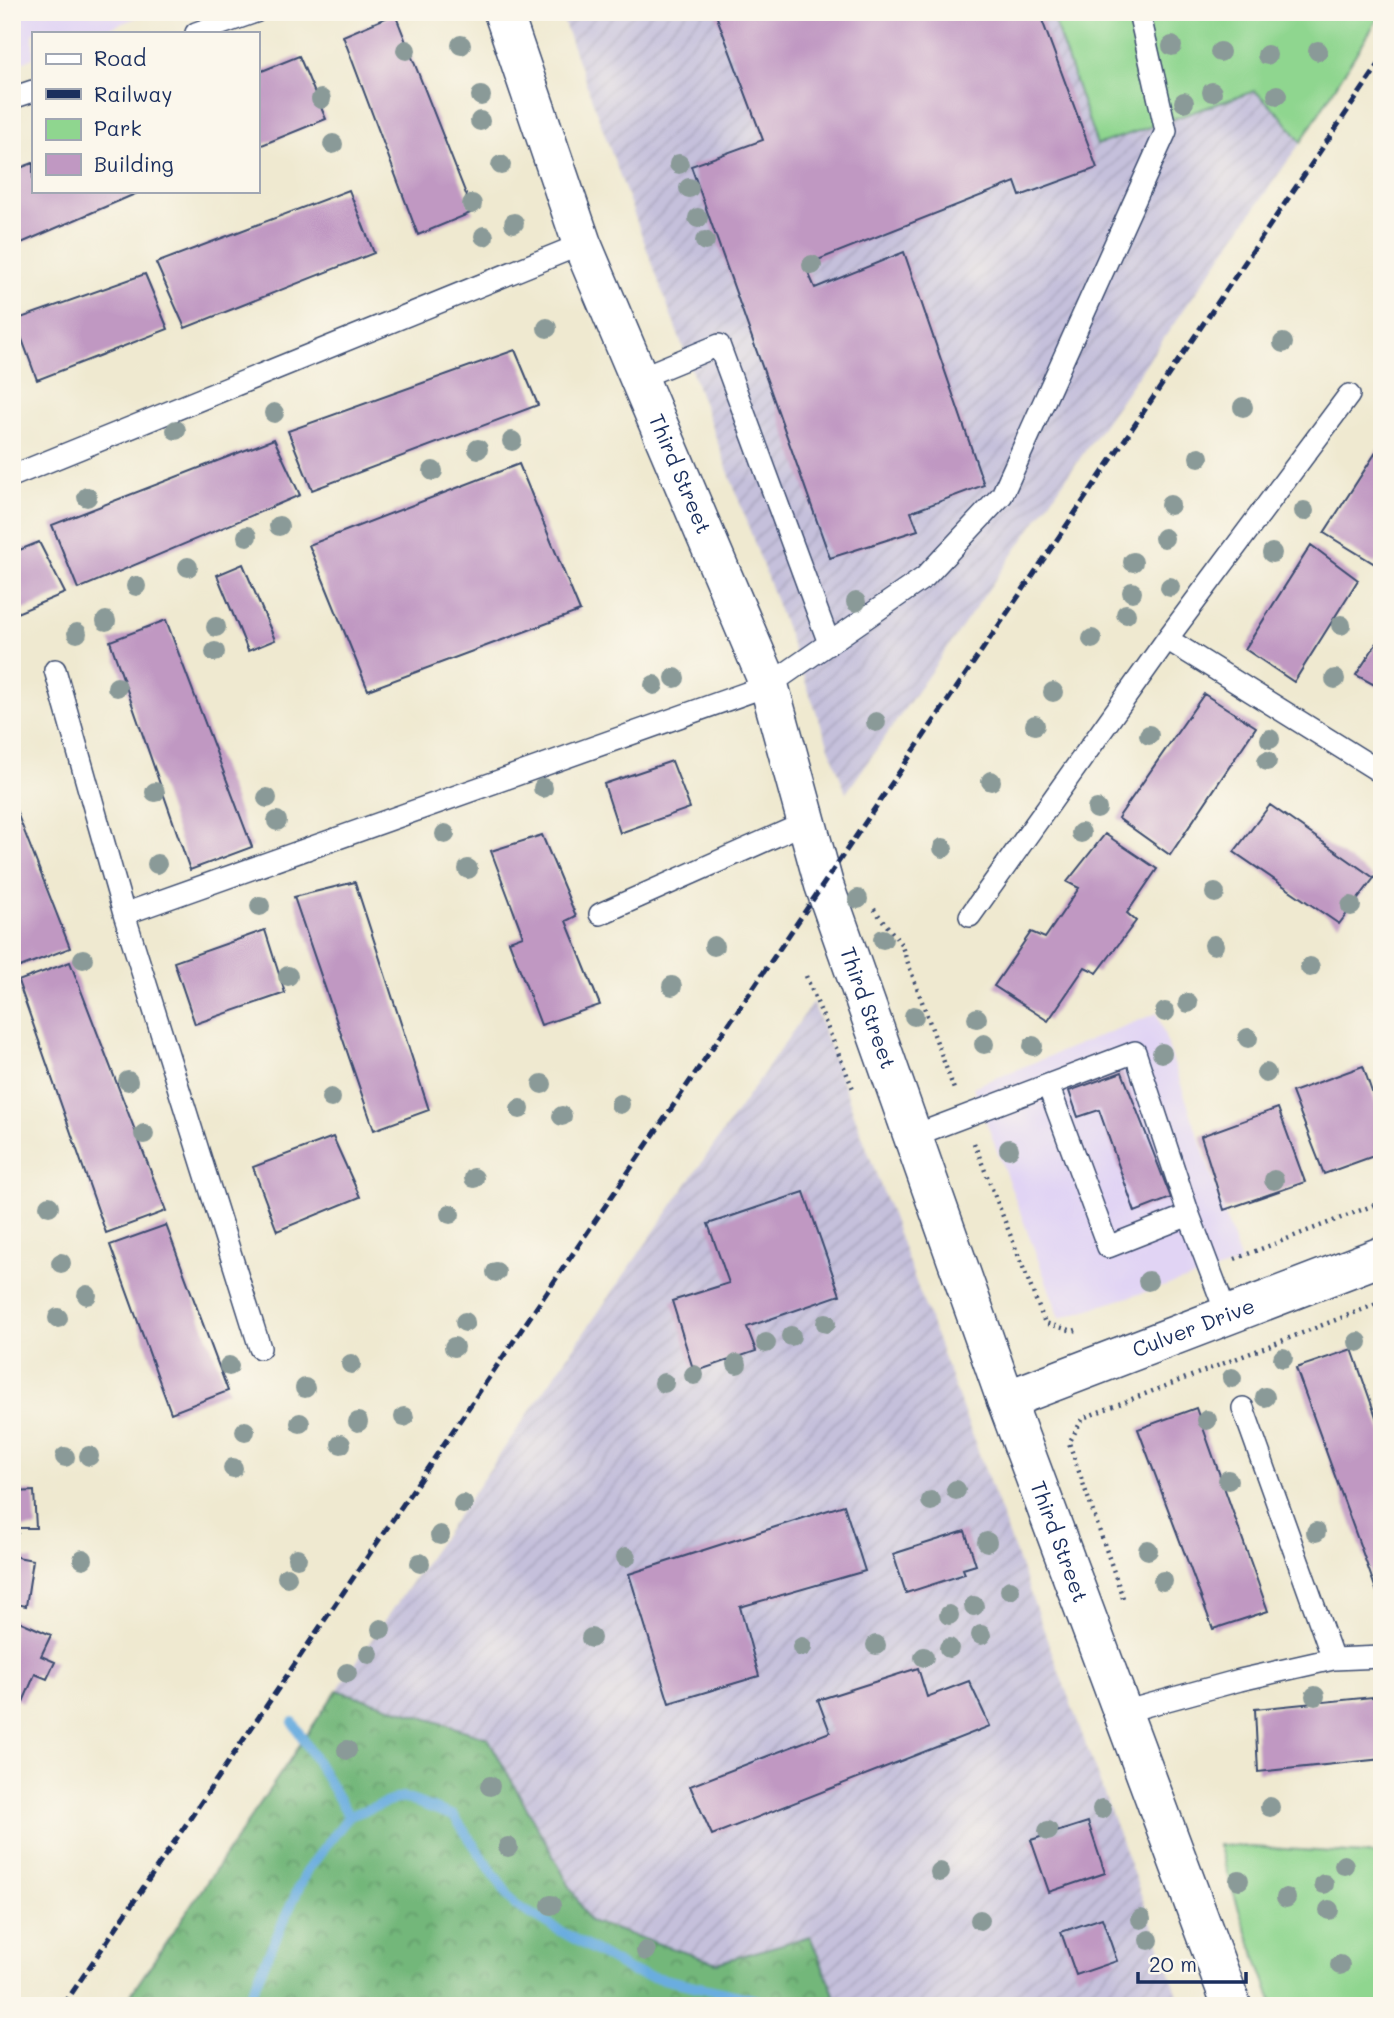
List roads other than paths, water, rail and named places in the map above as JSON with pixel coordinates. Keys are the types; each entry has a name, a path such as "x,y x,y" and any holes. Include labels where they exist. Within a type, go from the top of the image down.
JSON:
{"street":[{"name":"Third Street","path":"503,12 582,244 769,685 824,884 1006,1401 1232,2006"},
{"name":"Culver Drive","path":"1006,1401 1382,1256"}],"lane":[{"path":"199,32 255,12"},
{"path":"124,914 769,685 925,577 1002,495 1166,131 1139,12"},
{"path":"12,98 32,91"},
{"path":"12,476 582,244"},
{"path":"639,378 719,345 830,643"},
{"path":"970,916 1167,639 1349,395"},
{"path":"1167,639 1382,773"},
{"path":"54,670 124,914 260,1348"},
{"path":"600,914 807,822"},
{"path":"913,1136 1135,1052 1189,1215 1227,1315"},
{"path":"1048,1086 1108,1247 1189,1215"},
{"path":"1243,1408 1333,1659"},
{"path":"1123,1712 1240,1680 1333,1659 1382,1657"}],"waterway":[{"path":"293,1722 349,1816"},
{"path":"245,2006 306,1872 349,1816 402,1797 454,1816 515,1905 632,1972 783,2006"}],"railway":[{"path":"63,2006 1382,60"}]}
